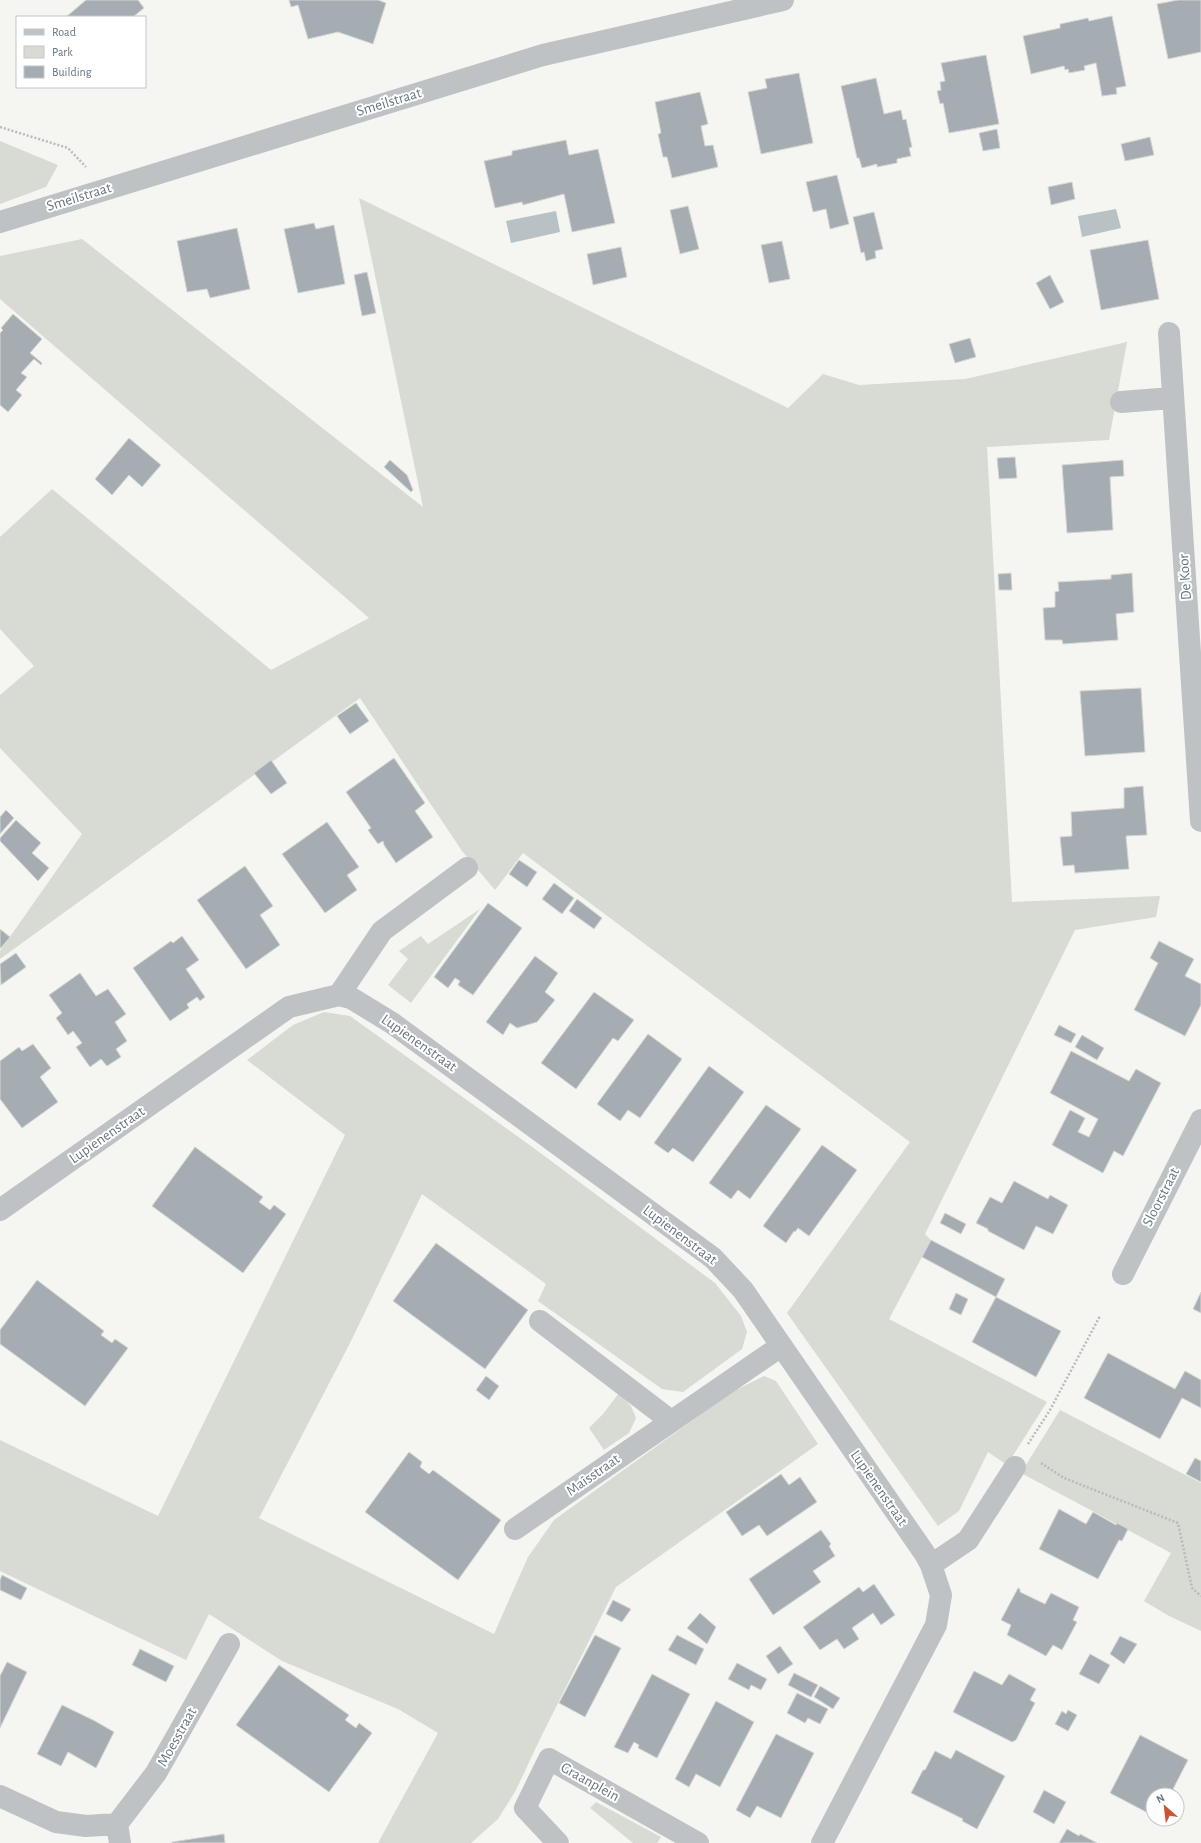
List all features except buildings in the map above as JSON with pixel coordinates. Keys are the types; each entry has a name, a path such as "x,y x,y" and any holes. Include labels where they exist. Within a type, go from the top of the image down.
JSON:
{"street":[{"name":"Smeilstraat","path":"0,222 543,55 783,0"},
{"name":"De Koor","path":"1169,333 1172,398 1195,641 1201,821"},
{"path":"1121,402 1172,398"},
{"path":"339,995 382,931 467,868"},
{"name":"Lupienenstraat","path":"0,1210 289,1007 339,995 351,998 392,1023 713,1258 743,1290 931,1565 941,1595 936,1625 822,1843"},
{"name":"Sloorstraat","path":"1123,1274 1201,1120"},
{"path":"540,1321 670,1421"},
{"name":"Maïsstraat","path":"515,1529 781,1346"},
{"path":"931,1565 968,1540 1020,1460"},
{"name":"Moesstraat","path":"0,1796 56,1822 86,1826 118,1833 156,1773 229,1644"},
{"name":"Graanplein","path":"558,1843 525,1808 549,1759 698,1843"}],"path":[{"path":"0,127 68,148 105,189"},
{"path":"1100,1316 1050,1410 1020,1460 1178,1523 1192,1588 1201,1596"}],"green space":[{"path":"0,141 58,165 46,187 0,204"},
{"path":"359,198 788,408 823,374 859,385 965,379 1127,342 1109,440 987,447 1012,902 1160,896 1156,917 1075,930 925,1234 931,1240 889,1319 1047,1402 1007,1465 988,1452 959,1511 938,1526 787,1313 910,1142 523,853 495,890 462,851 360,698 0,959 0,951 82,834 0,748 0,695 34,666 0,629 0,537 52,489 271,670 369,618 0,299 0,256 82,239 423,507"},
{"path":"480,909 411,1003 388,985 408,959 399,951 421,936 428,944"},
{"path":"324,1012 350,1016 535,1149 715,1283 741,1316 747,1332 742,1349 683,1392 662,1389 538,1301 546,1284 422,1194 349,1345 259,1518 494,1634 528,1557 554,1520 732,1392 764,1376 776,1381 818,1444 616,1587 516,1790 498,1819 471,1843 378,1843 438,1733 398,1709 282,1661 209,1614 186,1660 0,1571 0,1440 158,1516 345,1135 247,1060 293,1025"},
{"path":"619,1393 631,1406 636,1418 629,1433 604,1450 589,1428 603,1414"},
{"path":"1060,1410 1201,1483 1201,1631 1169,1616 1144,1601 1171,1553 1021,1473"},
{"path":"596,1802 661,1837 657,1843 633,1843 590,1808"}],"shaded area":[{"path":"1116,209 1121,228 1082,237 1078,216"},
{"path":"556,211 560,232 511,243 506,221"}]}
